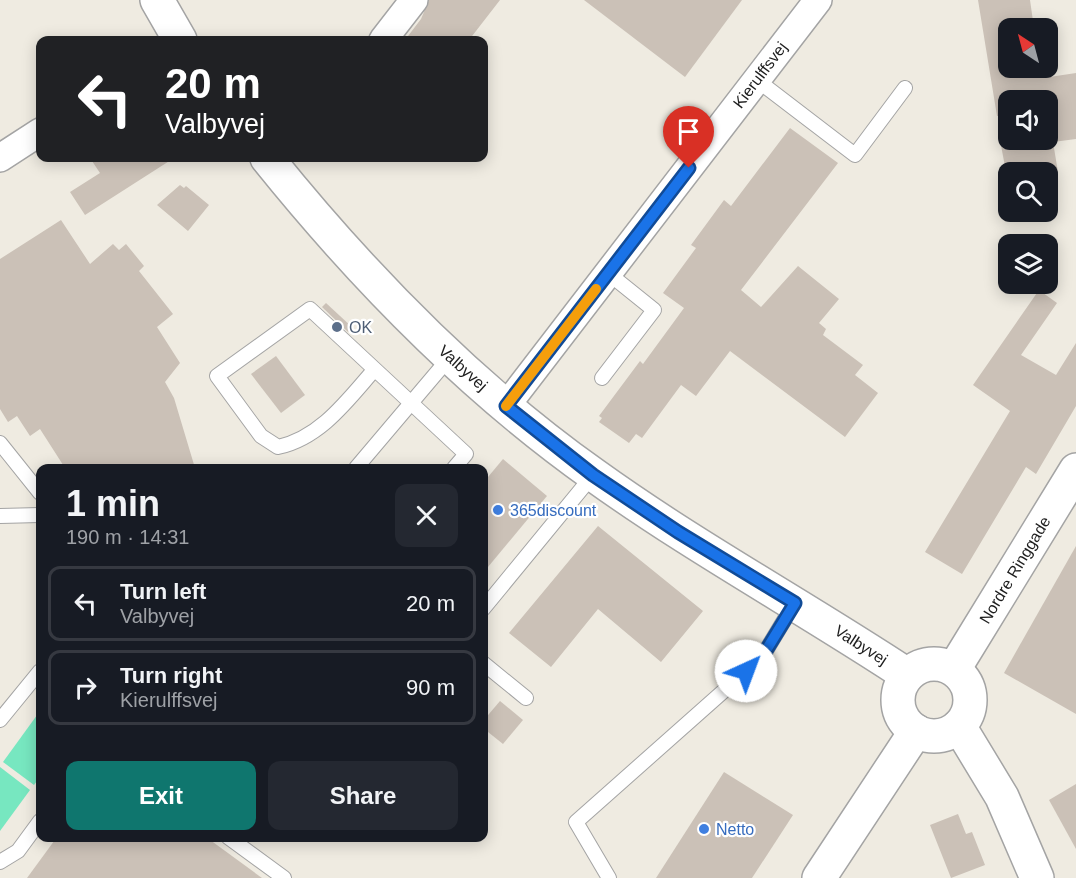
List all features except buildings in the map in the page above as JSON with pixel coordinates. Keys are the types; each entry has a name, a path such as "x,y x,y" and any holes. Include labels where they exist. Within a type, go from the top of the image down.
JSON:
{"street":[{"path":"157,0 178,36"},
{"path":"386,36 414,0"},
{"name":"Kierulffsvej","path":"506,406 818,0"},
{"path":"0,158 36,135"},
{"name":"Valbyvej","path":"270,162 306,207 366,271 450,357 506,406 593,475 678,532 907,675"},
{"name":"Nordre Ringgade","path":"954,669 1076,470"},
{"path":"926,664 941,664 954,669 966,681 970,697 968,713 959,726 938,736 916,731 901,716 898,705 901,684 907,675 926,664"},
{"path":"959,726 990,775 1009,811 1037,878"},
{"path":"819,878 916,731"}],"lane":[{"path":"757,80 855,155 905,88"},
{"path":"602,378 654,310 608,273"},
{"path":"374,370 334,415 299,443 278,447 261,436 217,376 310,309 466,454 457,464"},
{"path":"359,464 450,357"},
{"path":"0,443 36,488"},
{"path":"488,603 593,475"},
{"path":"0,516 36,515"},
{"path":"609,878 576,822 762,657 795,603"},
{"path":"488,667 526,698"},
{"path":"0,720 36,676"},
{"path":"0,862 18,851 36,826"},
{"path":"235,842 284,878"}],"green space":[{"path":"36,717 36,782 34,785 3,762"},
{"path":"0,767 30,790 0,831"}],"slow traffic":[{"path":"506,406 596,289"}],"place":[{"name":"OK","path":"337,327"},
{"name":"365discount","path":"498,510"},
{"name":"Netto","path":"704,829"}],"route":[{"path":"689,168 506,406 593,475 678,532 795,603 762,657 746,671"}]}
